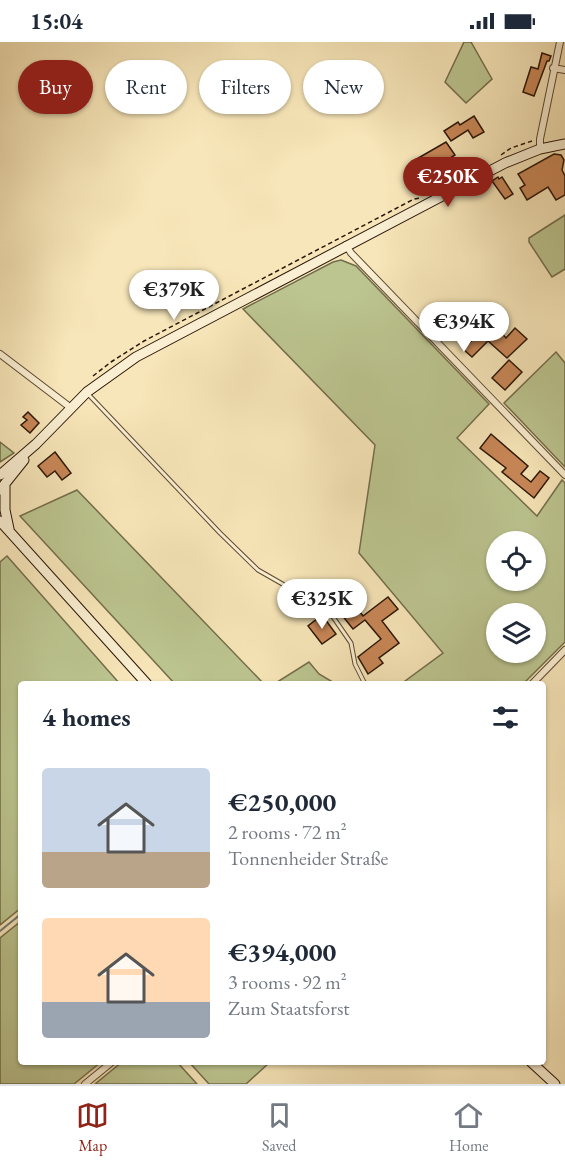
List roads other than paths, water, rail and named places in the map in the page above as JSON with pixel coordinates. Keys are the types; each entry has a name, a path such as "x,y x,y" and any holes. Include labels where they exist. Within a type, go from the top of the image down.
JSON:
{"street":[{"path":"540,149 553,68 560,42"},
{"path":"553,68 565,70"},
{"path":"0,475 36,444 87,392 136,357 505,163 540,149 565,144"},
{"path":"346,245 351,253 565,475"},
{"path":"0,354 71,408"},
{"path":"9,532 2,488 36,444"},
{"path":"0,521 144,681"},
{"path":"535,681 565,650"},
{"path":"85,1084 108,1065"},
{"path":"534,1065 555,1084"}],"lane":[{"path":"87,392 258,570 321,606 330,614 351,643 356,664 364,681"}],"waterway":[{"path":"0,931 18,916"}]}
